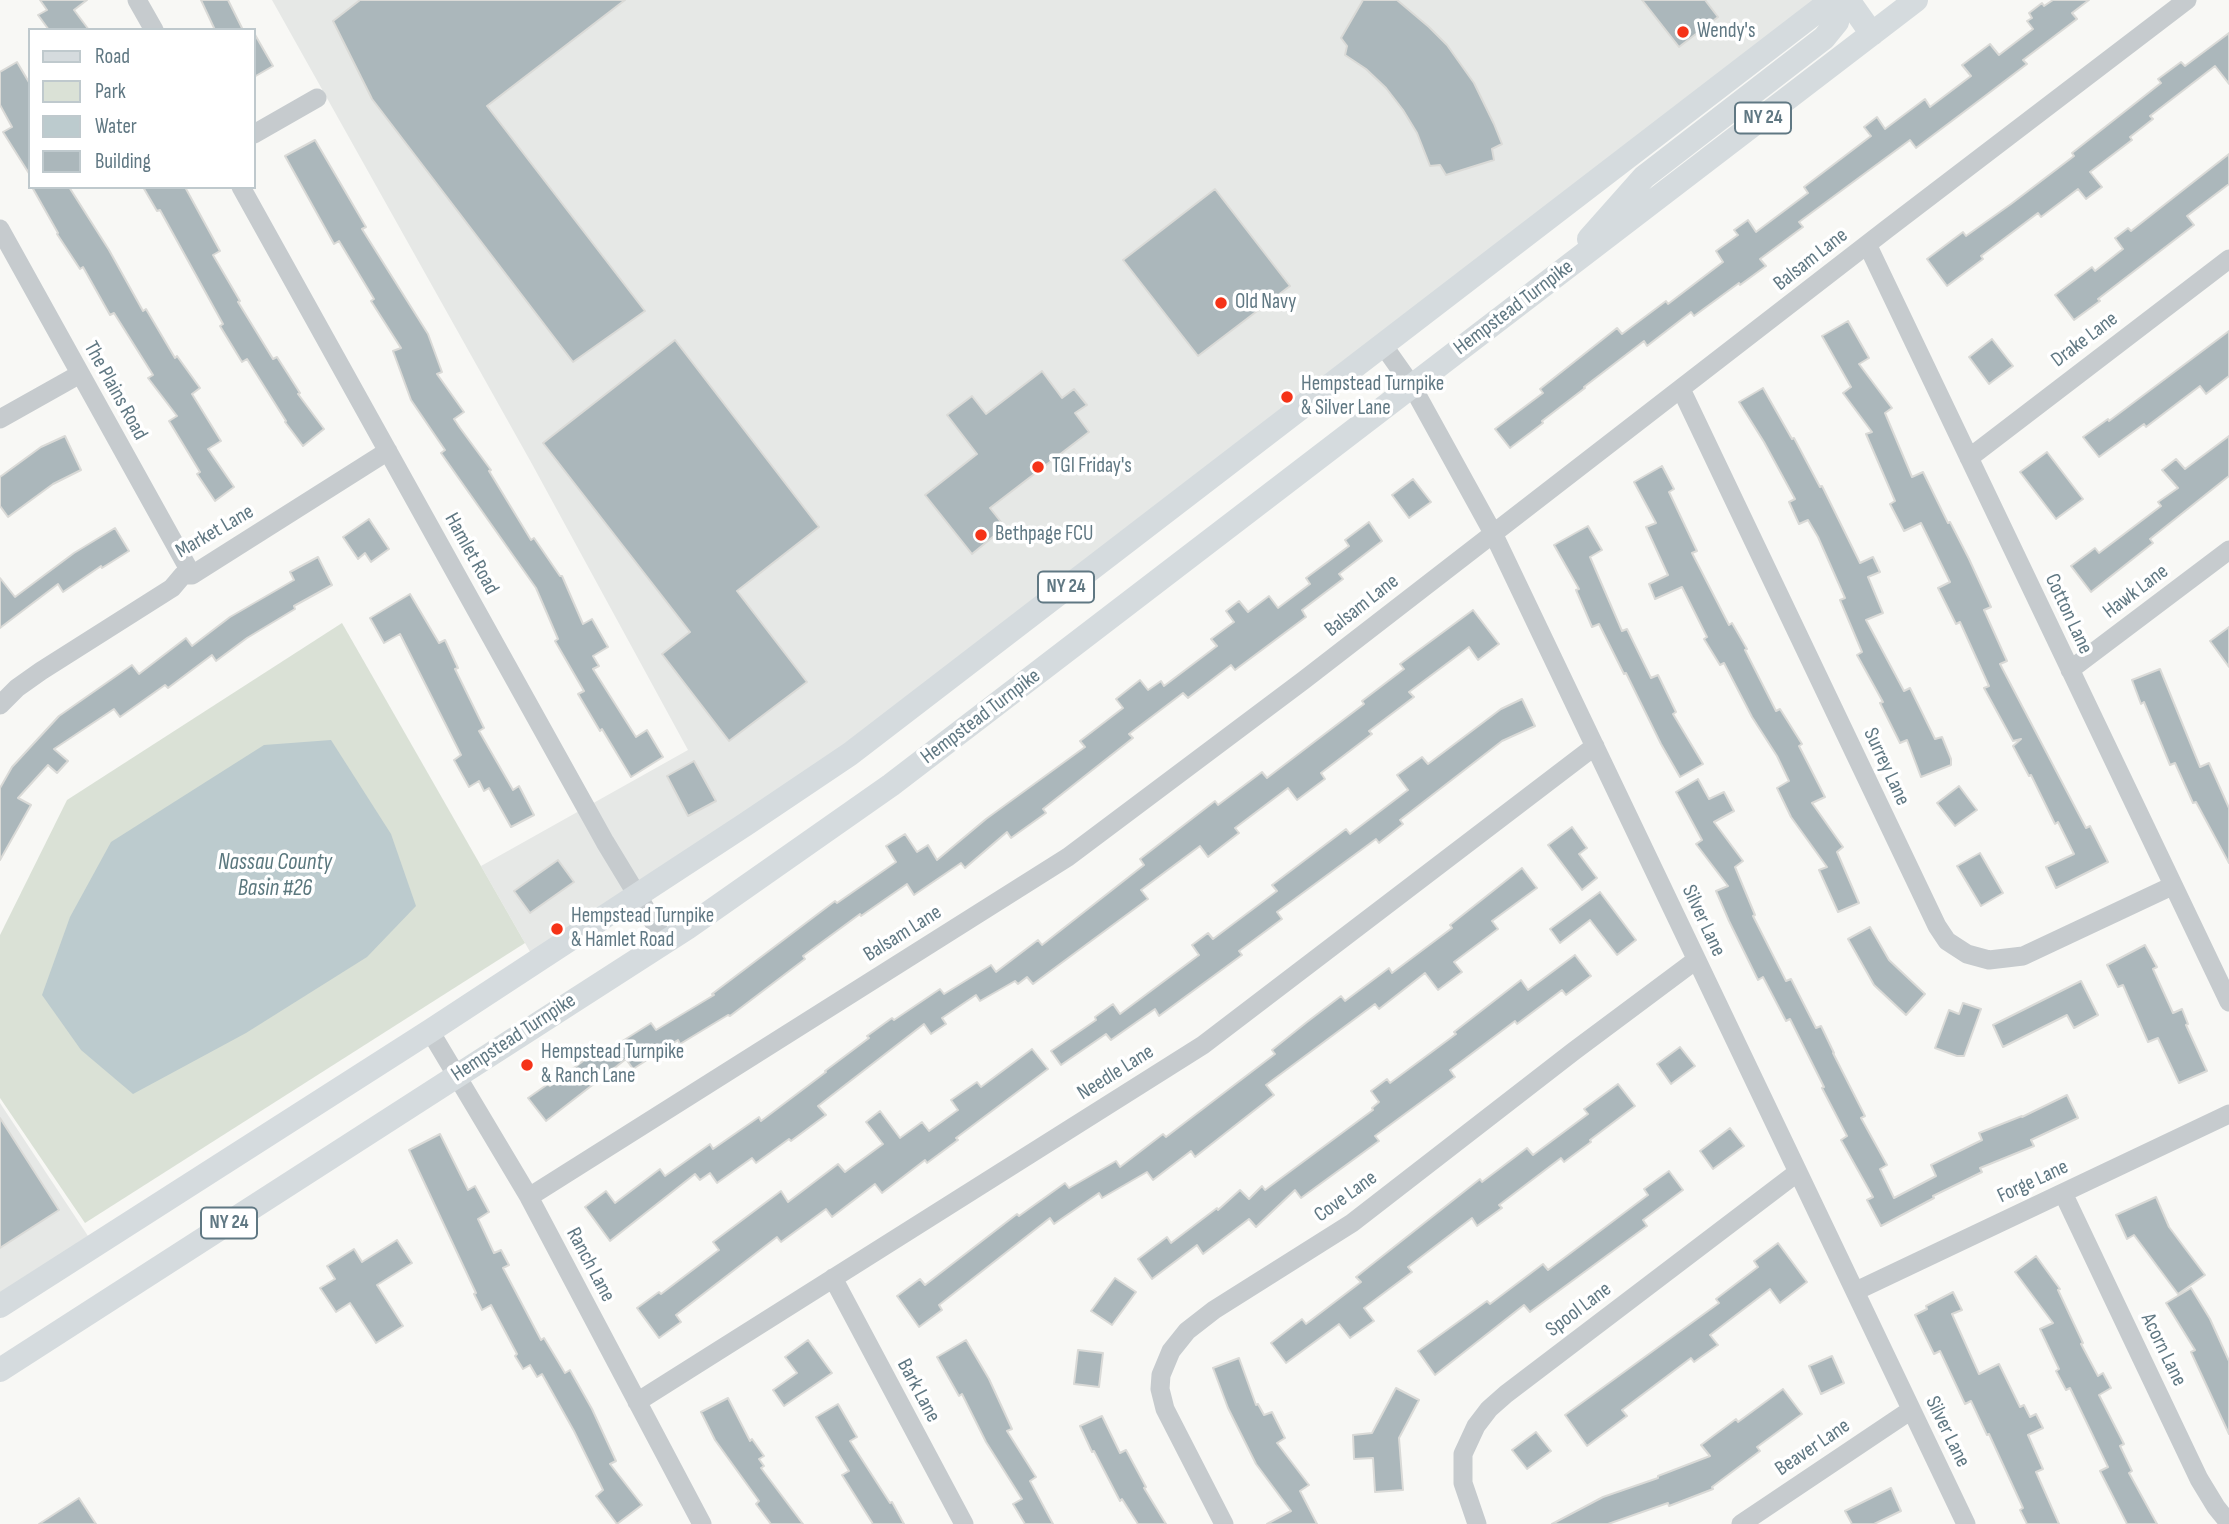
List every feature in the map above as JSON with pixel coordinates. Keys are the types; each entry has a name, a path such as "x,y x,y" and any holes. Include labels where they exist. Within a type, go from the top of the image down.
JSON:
{"main road":[{"name":"NY 24","path":"0,1306 430,1031 850,754 1832,0"},
{"path":"1562,272 1617,205 1644,177 1824,38 1837,22 1841,0"},
{"path":"1848,0 1872,34"},
{"name":"Hempstead Turnpike","path":"0,1370 665,941 891,785 1916,0"}],"street":[{"path":"137,0 153,28"},
{"name":"Balsam Lane","path":"529,1198 1068,857 1304,680 2187,0"},
{"path":"256,133 317,98"},
{"name":"Hamlet Road","path":"242,189 592,817 665,941"},
{"name":"The Plains Road","path":"0,229 192,575"},
{"name":"Cotton Lane","path":"1868,246 2229,1002"},
{"name":"Drake Lane","path":"1969,458 2229,259"},
{"name":"Silver Lane","path":"1383,345 1412,386 1493,533 1966,1524"},
{"path":"0,419 80,374"},
{"name":"Surrey Lane","path":"1681,389 1937,926 1947,941 1967,954 1989,960 2023,956 2172,886"},
{"name":"Market Lane","path":"0,705 17,688 41,671 172,588 183,575 192,575 388,451"},
{"name":"Hawk Lane","path":"2070,670 2229,550"},
{"name":"Needle Lane","path":"637,1402 1203,1045 1594,746"},
{"name":"Cove Lane","path":"1224,1524 1165,1409 1160,1389 1161,1375 1171,1350 1187,1331 1214,1310 1352,1223 1696,960"},
{"name":"Ranch Lane","path":"430,1031 529,1198 702,1524"},
{"name":"Forge Lane","path":"1856,1291 2229,1114"},
{"name":"Spool Lane","path":"1477,1524 1463,1483 1463,1454 1476,1426 1489,1409 1798,1172"},
{"name":"Acorn Lane","path":"2063,1194 2199,1479 2229,1523"},
{"name":"Bark Lane","path":"833,1278 964,1524"},
{"name":"Beaver Lane","path":"1741,1524 1911,1410"}],"shaded area":[{"path":"272,0 1831,0 746,824 533,957 481,866 688,750 532,464"},
{"path":"0,1103 88,1236 0,1294"}],"green space":[{"path":"342,623 525,943 85,1223 0,1098 0,935 67,800"}],"water":[{"name":"Nassau County Basin #26","path":"331,740 391,834 416,906 367,957 246,1033 133,1094 81,1050 42,995 70,917 111,842 264,745"}],"building":[{"path":"40,0 87,0 74,10 88,28 48,28 38,15 47,10"},
{"path":"201,0 228,0 242,28 214,28"},
{"path":"360,0 625,0 487,106 645,311 573,362 372,99 333,21"},
{"path":"1363,0 1397,0 1447,45 1474,83 1494,124 1502,144 1492,149 1494,160 1446,175 1440,165 1430,166 1417,133 1403,110 1386,88 1366,69 1345,55 1347,46 1341,38"},
{"name":"Wendy's","path":"1642,0 1705,0 1718,17 1679,47"},
{"path":"2053,0 2089,0 2072,13 2077,19 2023,60 2027,64 1916,148 1910,140 1799,222 1803,227 1760,259 1766,266 1694,316 1691,312 1647,346 1644,341 1510,448 1495,429 1543,393 1540,389 1617,328 1622,334 1666,301 1668,304 1723,262 1716,251 1738,235 1734,230 1748,220 1756,232 1808,193 1804,187 1871,136 1864,127 1877,117 1885,129 1925,99 1930,107 1971,76 1962,65 1990,44 1999,55 2033,29 2027,21 2032,18 2029,13 2042,3 2044,6"},
{"path":"2229,33 2229,84 2215,66 2150,116 2153,119 2130,137 2132,140 2090,172 2102,187 2086,199 2078,189 2041,217 2038,213 1981,256 1983,259 1947,286 1927,259 1963,232 1966,236 2011,204 2074,156 2072,153 2161,83 2158,79 2181,62 2185,66"},
{"path":"256,36 273,66 256,76"},
{"path":"17,62 28,81 28,172 3,132 12,127 0,105 0,72"},
{"path":"315,140 366,227 362,229 428,334 442,372 437,374 464,412 454,419 491,470 489,471 531,540 534,538 562,576 583,624 592,619 608,647 593,656 599,666 593,669 636,737 647,730 663,757 631,777 578,694 584,691 555,641 558,639 536,588 441,453 445,450 411,400 393,351 401,348 371,301 374,299 339,241 334,244 285,156"},
{"path":"2229,154 2229,184 2187,216 2194,225 2074,320 2055,295 2092,267 2095,271 2123,249 2115,238 2128,228 2131,231"},
{"path":"33,189 70,189 143,311 146,309 175,358 177,356 200,388 192,394 221,441 208,449 234,487 215,501 197,474 200,472 169,421 177,416 148,378 153,375 114,313 110,315 83,267 80,269"},
{"path":"144,189 186,189 220,251 213,255 240,301 238,302 273,359 277,357 300,393 298,394 324,429 303,446 285,422 247,359 242,362 220,326 223,324 160,210 157,211"},
{"path":"1215,189 1290,286 1198,356 1123,260"},
{"path":"1848,321 1869,358 1859,364 1892,408 1885,413 1912,477 1923,472 1991,607 1984,610 2007,661 2000,664 2086,828 2090,826 2108,862 2056,888 2046,867 2074,854 2013,746 2021,739 2013,741 1984,688 1989,686 1960,622 1956,624 1938,588 1950,582 1921,523 1904,531 1890,504 1895,501 1866,434 1872,432 1843,393 1851,387 1822,336"},
{"path":"2229,331 2229,376 2206,394 2200,386 2146,427 2144,424 2099,457 2083,437 2108,419 2109,421"},
{"path":"1992,339 2013,366 1989,384 1969,357"},
{"path":"675,340 819,527 737,591 807,682 729,741 662,654 690,632 543,443"},
{"path":"1042,371 1062,398 1074,389 1087,405 1075,413 1089,432 990,508 1005,527 972,554 925,495 977,454 947,415 972,396 986,414"},
{"path":"1763,388 1820,487 1822,486 1860,563 1873,557 1880,572 1868,577 1883,613 1866,620 1904,691 1910,688 1935,739 1942,737 1951,765 1921,777 1907,740 1900,743 1880,703 1883,702 1857,655 1862,652 1840,600 1845,598 1818,537 1808,520 1799,524 1789,502 1795,499 1739,402"},
{"path":"65,436 81,470 53,484 8,517 0,506 0,477 41,447"},
{"path":"2229,436 2229,476 2150,539 2153,543 2091,592 2071,566 2095,548 2099,553 2161,506 2158,502 2178,488 2162,470 2176,459 2185,469"},
{"path":"2047,452 2083,499 2056,519 2020,472"},
{"path":"1662,466 1674,489 1669,492 1697,551 1692,553 1729,625 1732,623 1747,649 1745,650 1776,711 1780,709 1802,744 1799,746 1825,797 1812,803 1843,847 1837,852 1859,903 1838,912 1819,870 1827,867 1791,817 1777,788 1789,781 1777,756 1752,717 1724,663 1720,665 1704,639 1707,637 1682,587 1655,599 1649,584 1668,575 1646,527 1656,523 1634,482"},
{"path":"1413,479 1431,502 1409,518 1392,495"},
{"path":"369,519 389,549 371,562 365,553 358,559 343,537"},
{"path":"1369,522 1382,541 1339,574 1343,579 1302,610 1306,617 1235,670 1231,665 1188,698 1183,693 1129,734 1133,738 1043,809 1046,813 1011,838 1007,832 965,868 961,863 914,895 907,884 803,956 805,959 730,1016 680,1044 678,1040 633,1069 626,1059 546,1121 528,1098 548,1084 550,1086 591,1055 594,1059 651,1023 656,1030 714,995 712,994 835,901 837,903 896,862 886,846 905,834 917,852 928,845 937,860 986,819 1085,747 1080,741 1123,708 1116,699 1140,680 1148,690 1161,681 1164,686 1217,646 1211,639 1234,622 1226,611 1239,601 1248,612 1269,596 1278,608 1310,584 1306,578 1349,546 1345,540"},
{"path":"1588,526 1602,550 1590,557 1622,631 1627,629 1651,678 1658,675 1676,712 1673,714 1703,764 1680,777 1599,624 1592,627 1576,590 1579,589 1554,545"},
{"path":"115,528 129,551 63,592 58,584 0,628 0,578 15,597 74,553"},
{"path":"318,557 332,585 294,606 295,609 247,638 216,661 212,655 168,688 165,685 120,717 114,709 54,749 68,761 57,773 48,765 18,798 31,805 0,860 0,788 12,767 59,716 132,665 139,674 186,638 192,646 230,617 294,580 290,572"},
{"path":"410,594 439,643 445,640 458,668 455,669 484,728 479,731 513,790 519,786 534,815 511,827 489,788 484,791 479,781 469,787 454,760 461,755 400,634 384,643 370,618"},
{"path":"1473,610 1499,644 1478,660 1469,647 1409,692 1414,697 1369,731 1372,734 1321,773 1325,779 1297,800 1288,788 1235,828 1239,833 1208,857 1200,846 1141,890 1148,899 1033,984 1027,977 1018,984 1015,981 980,1001 976,995 942,1018 946,1024 931,1034 924,1024 818,1106 826,1115 791,1141 789,1139 756,1163 752,1158 717,1183 710,1173 700,1180 695,1174 610,1241 585,1207 606,1191 615,1203 660,1169 665,1176 710,1144 713,1149 759,1117 761,1121 892,1018 894,1020 940,989 944,994 991,965 996,972 1038,940 1042,945 1144,865 1140,859 1215,801 1218,805 1262,772 1267,778 1364,704 1362,701 1404,669 1400,664"},
{"path":"2229,627 2229,667 2210,641"},
{"path":"2160,669 2200,767 2209,763 2229,808 2229,863 2196,802 2193,803 2175,763 2170,765 2132,680"},
{"path":"1522,699 1535,726 1502,741 1400,820 1403,824 1379,843 1376,839 1277,912 1282,919 1239,951 1242,955 1159,1016 1155,1009 1111,1040 1106,1034 1061,1065 1051,1051 1096,1020 1095,1017 1113,1004 1120,1014 1199,955 1192,945 1208,933 1213,939 1277,891 1272,885 1346,829 1350,834 1408,790 1397,775 1422,757 1428,764 1501,709"},
{"path":"694,761 716,801 688,816 667,776"},
{"path":"1698,779 1709,799 1724,792 1734,811 1714,822 1743,861 1735,867 1755,915 1753,916 1786,981 1791,979 1816,1028 1821,1026 1865,1116 1861,1118 1887,1165 1880,1169 1894,1198 1936,1176 1931,1165 1982,1140 1979,1133 2022,1117 2067,1095 2078,1118 2031,1140 2034,1146 1980,1168 1982,1172 1881,1226 1867,1200 1873,1197 1841,1140 1847,1136 1822,1088 1824,1087 1790,1019 1786,1021 1763,977 1758,980 1729,921 1716,891 1728,886 1696,844 1702,840 1676,792"},
{"path":"1959,786 1977,810 1955,826 1937,803"},
{"path":"1572,827 1587,848 1579,854 1597,878 1582,890 1548,845"},
{"path":"1980,853 2003,893 1981,906 1957,866"},
{"path":"558,860 574,882 530,913 514,891"},
{"path":"1522,868 1537,888 1492,921 1498,929 1454,962 1462,972 1438,990 1425,973 1379,1009 1375,1004 1266,1085 1274,1095 1195,1157 1191,1151 1153,1180 1147,1172 1102,1198 1099,1193 1054,1224 1050,1218 939,1305 942,1310 919,1327 897,1296 920,1279 925,1285 1017,1214 1019,1216 1065,1183 1069,1188 1116,1161 1120,1167 1163,1134 1166,1137 1275,1054 1272,1050 1341,996 1345,1001 1389,968 1392,973 1452,928 1450,925"},
{"path":"1600,892 1636,940 1617,955 1590,920 1560,943 1550,929"},
{"path":"1870,927 1889,960 1925,994 1906,1015 1874,985 1848,939"},
{"path":"2145,945 2157,967 2153,969 2173,1013 2182,1009 2188,1024 2186,1025 2207,1071 2179,1083 2158,1038 2148,1042 2123,985 2118,987 2107,965"},
{"path":"1575,955 1591,976 1566,995 1562,990 1517,1024 1515,1021 1450,1070 1455,1077 1375,1136 1379,1141 1301,1198 1295,1190 1256,1227 1249,1219 1203,1254 1197,1245 1152,1279 1138,1259 1167,1237 1171,1243 1217,1208 1218,1210 1240,1190 1249,1199 1262,1186 1265,1190 1373,1110 1379,1102 1371,1091 1387,1079 1390,1083 1456,1034 1454,1032 1521,980 1528,990"},
{"path":"2081,981 2098,1015 2074,1028 2067,1015 2003,1047 1993,1025"},
{"path":"1963,1003 1981,1009 1964,1056 1957,1056 1935,1048 1949,1010 1959,1014"},
{"path":"1680,1047 1695,1066 1671,1084 1657,1064"},
{"path":"1032,1049 1048,1069 956,1138 958,1140 927,1163 925,1160 882,1193 875,1184 832,1217 826,1209 781,1242 777,1237 676,1315 681,1322 659,1338 637,1308 659,1292 661,1294 719,1250 713,1242 781,1191 788,1202 838,1164 845,1172 883,1144 866,1122 880,1111 900,1138 922,1122 929,1131 958,1110 951,1100 977,1082 981,1087"},
{"path":"1618,1084 1635,1106 1564,1162 1561,1158 1499,1205 1502,1208 1477,1226 1472,1218 1408,1267 1412,1272 1364,1308 1374,1321 1350,1338 1339,1324 1286,1363 1271,1343 1302,1319 1306,1324 1361,1282 1356,1277 1480,1179 1482,1182 1527,1148 1533,1155 1588,1114 1584,1109"},
{"path":"0,1118 59,1210 0,1248"},
{"path":"1730,1128 1744,1146 1713,1169 1700,1151"},
{"path":"440,1134 468,1190 475,1186 489,1212 478,1219 494,1253 501,1250 509,1265 503,1268 541,1340 544,1338 565,1373 570,1370 616,1461 610,1464 642,1505 617,1524 596,1496 603,1490 542,1374 537,1377 530,1365 523,1369 491,1305 482,1310 474,1294 476,1293 409,1150"},
{"path":"1669,1171 1683,1190 1643,1220 1647,1226 1530,1312 1524,1305 1435,1375 1418,1351 1487,1301 1490,1304 1543,1264 1548,1270 1648,1195 1644,1189"},
{"path":"2156,1197 2169,1227 2205,1275 2178,1294 2134,1235 2127,1239 2116,1215"},
{"path":"397,1240 412,1263 377,1285 403,1326 376,1343 350,1303 336,1312 320,1288 335,1279 327,1266 354,1249 362,1262"},
{"path":"1778,1243 1807,1282 1780,1303 1770,1289 1710,1335 1718,1345 1694,1362 1691,1358 1622,1410 1627,1416 1587,1446 1565,1415 1719,1303 1716,1299 1758,1267 1754,1261"},
{"path":"2036,1256 2060,1289 2058,1290 2083,1343 2081,1344 2098,1376 2103,1373 2111,1388 2099,1395 2124,1444 2120,1446 2132,1471 2129,1473 2157,1524 2127,1524 2100,1471 2108,1467 2070,1388 2066,1390 2056,1371 2059,1369 2040,1329 2053,1323 2015,1272"},
{"path":"1115,1278 1136,1292 1112,1325 1091,1311"},
{"path":"2191,1288 2210,1319 2229,1361 2229,1434 2191,1352 2195,1350 2166,1303"},
{"path":"1953,1292 1962,1310 1952,1314 1979,1374 1999,1364 2020,1407 2024,1405 2030,1417 2036,1414 2043,1428 2028,1435 2043,1469 2036,1472 2059,1524 2027,1524 2020,1510 2023,1508 1989,1434 1987,1435 1971,1401 1965,1404 1940,1351 1934,1354 1915,1315"},
{"path":"808,1340 832,1373 784,1406 773,1390 797,1373 785,1357"},
{"path":"966,1340 989,1379 1012,1429 1007,1431 1036,1477 1030,1481 1053,1524 1025,1524 1013,1504 1022,1499 986,1442 962,1394 959,1396 937,1357"},
{"path":"1078,1350 1103,1353 1099,1387 1074,1384"},
{"path":"1832,1356 1844,1383 1821,1394 1809,1366"},
{"path":"1239,1358 1256,1405 1258,1404 1264,1415 1272,1412 1285,1438 1277,1443 1309,1485 1300,1491 1317,1524 1267,1524 1291,1511 1256,1464 1228,1408 1213,1368"},
{"path":"1396,1388 1419,1400 1399,1438 1403,1490 1375,1492 1373,1458 1354,1459 1353,1435 1372,1433"},
{"path":"1783,1389 1802,1414 1757,1447 1760,1451 1712,1487 1713,1489 1669,1506 1668,1503 1608,1524 1552,1524 1603,1497 1710,1456 1701,1445"},
{"path":"728,1398 750,1441 752,1439 764,1456 759,1459 764,1466 761,1468 803,1524 771,1524 756,1504 759,1501 715,1440 701,1412"},
{"path":"838,1404 857,1437 850,1441 904,1524 873,1524 842,1475 849,1471 816,1417"},
{"path":"1102,1416 1120,1453 1126,1450 1146,1487 1144,1488 1166,1524 1138,1524 1122,1499 1120,1501 1080,1426"},
{"path":"1536,1432 1551,1451 1527,1469 1512,1450"},
{"path":"1891,1488 1901,1511 1874,1524 1852,1524 1845,1511"},
{"path":"79,1498 96,1524 39,1524"}],"place":[{"name":"Wendy's","path":"1683,32"},
{"name":"Old Navy","path":"1221,303"},
{"name":"Hempstead Turnpike & Silver Lane","path":"1287,397"},
{"name":"TGI Friday's","path":"1038,467"},
{"name":"Bethpage FCU","path":"981,535"},
{"name":"Hempstead Turnpike & Hamlet Road","path":"557,929"},
{"name":"Hempstead Turnpike & Ranch Lane","path":"527,1065"}]}
